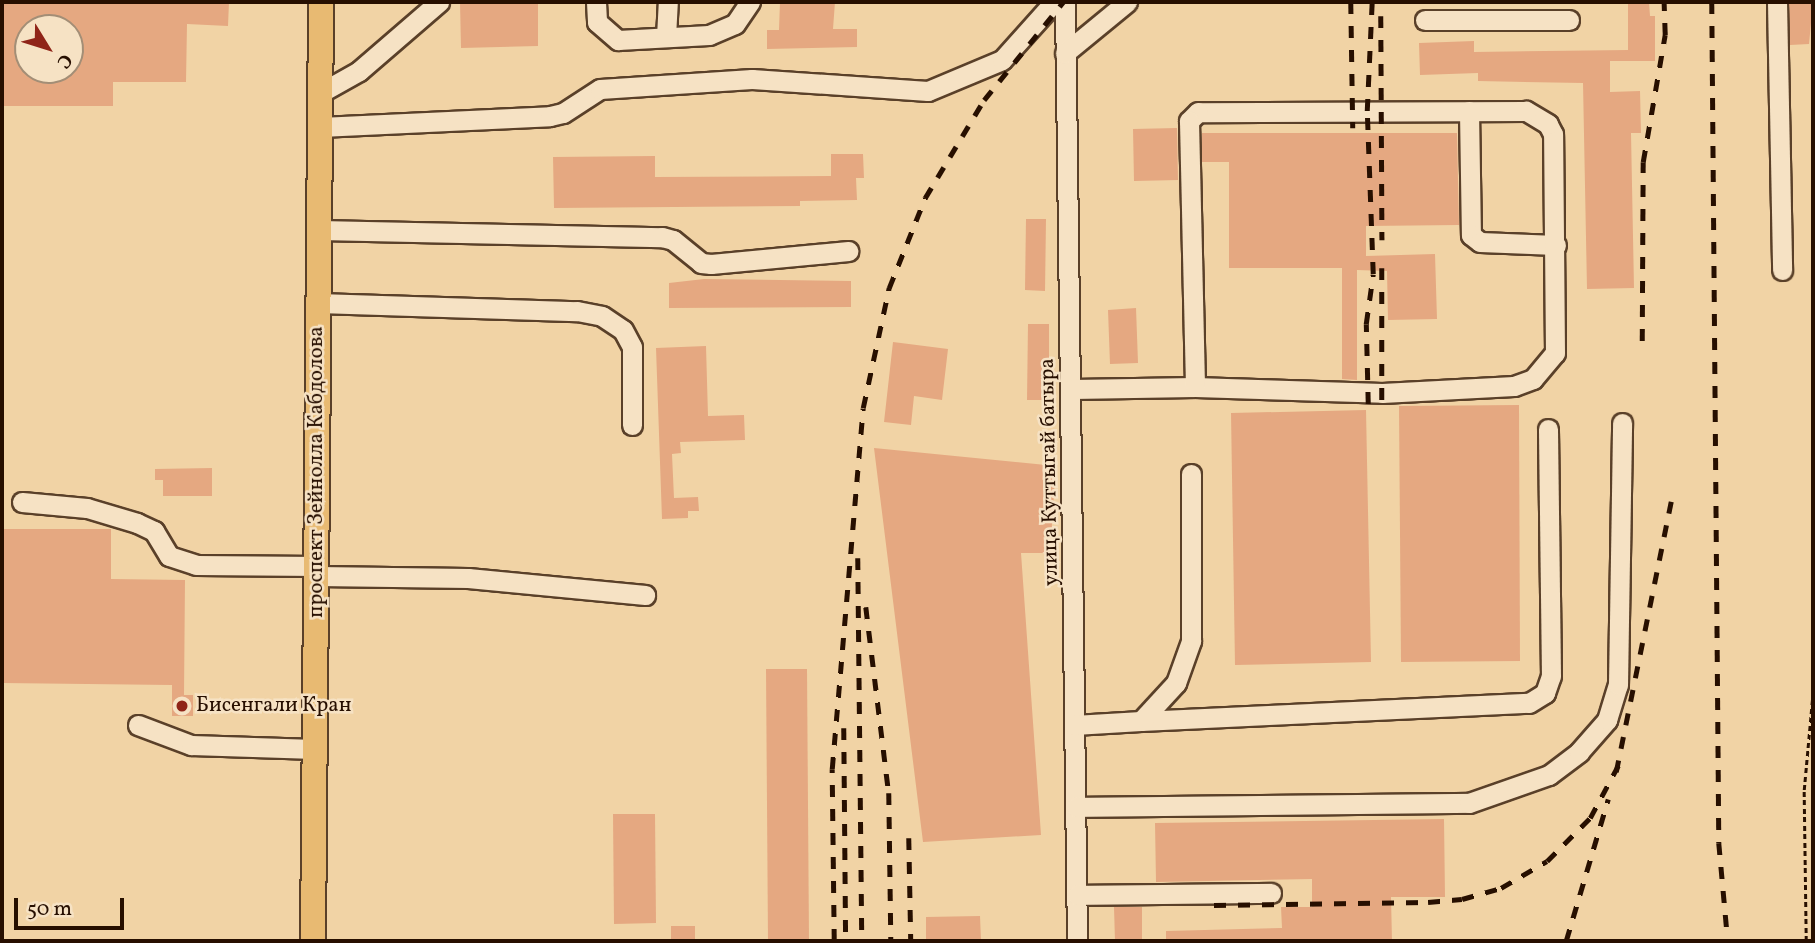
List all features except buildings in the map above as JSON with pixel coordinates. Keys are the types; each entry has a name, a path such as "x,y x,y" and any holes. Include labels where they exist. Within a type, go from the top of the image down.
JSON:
{"main road":[{"name":"проспект Зейнолла Кабдолова","path":"313,941 321,2"}],"street":[{"path":"320,93 359,71 439,2"},
{"path":"596,2 597,22 618,40 709,35 735,24 750,2"},
{"path":"666,37 668,2"},
{"path":"320,127 550,116 563,113 600,89 752,79 928,91 1002,60 1054,2"},
{"name":"улица Куттыгай батыра","path":"1065,2 1077,941"},
{"path":"1065,53 1127,2"},
{"path":"1777,2 1782,270"},
{"path":"1424,20 1489,10 1569,20"},
{"path":"1469,111 1471,235 1480,242 1556,245"},
{"path":"1072,389 1195,387 1382,393 1514,386 1532,379 1555,353 1553,134 1548,124 1526,111 1198,112 1189,121 1195,387"},
{"path":"319,230 662,237 673,240 701,263 711,264 848,251"},
{"path":"318,303 578,311 602,316 623,330 632,347 632,425"},
{"path":"1076,807 1469,803 1549,775 1579,752 1607,720 1618,685 1622,423"},
{"path":"1074,725 1529,703 1545,693 1551,676 1548,429"},
{"path":"1141,721 1176,683 1191,641 1191,474"},
{"path":"22,502 87,508 137,523 154,531 169,555 196,565 468,578 645,595"},
{"path":"138,725 191,745 315,750"},
{"path":"1077,895 1271,893"}],"path":[{"path":"1806,941 1804,790 1813,691"}],"railway":[{"path":"834,941 832,769 863,408 889,288 925,198 984,100 1063,2"},
{"path":"1351,2 1353,128"},
{"path":"1368,404 1366,324 1373,274 1367,111 1372,2"},
{"path":"1642,341 1643,162 1665,35 1664,2"},
{"path":"1712,2 1719,843 1728,941"},
{"path":"1381,16 1382,240"},
{"path":"1382,268 1382,405"},
{"path":"1616,772 1671,501"},
{"path":"858,558 862,941"},
{"path":"866,607 889,793 891,941"},
{"path":"844,728 846,941"},
{"path":"1214,905 1428,902 1462,899 1501,888 1547,861 1590,818 1619,764"},
{"path":"1566,941 1608,799"},
{"path":"909,838 911,941"}],"place":[{"name":"Бисенгали Кран","path":"182,706"}]}
